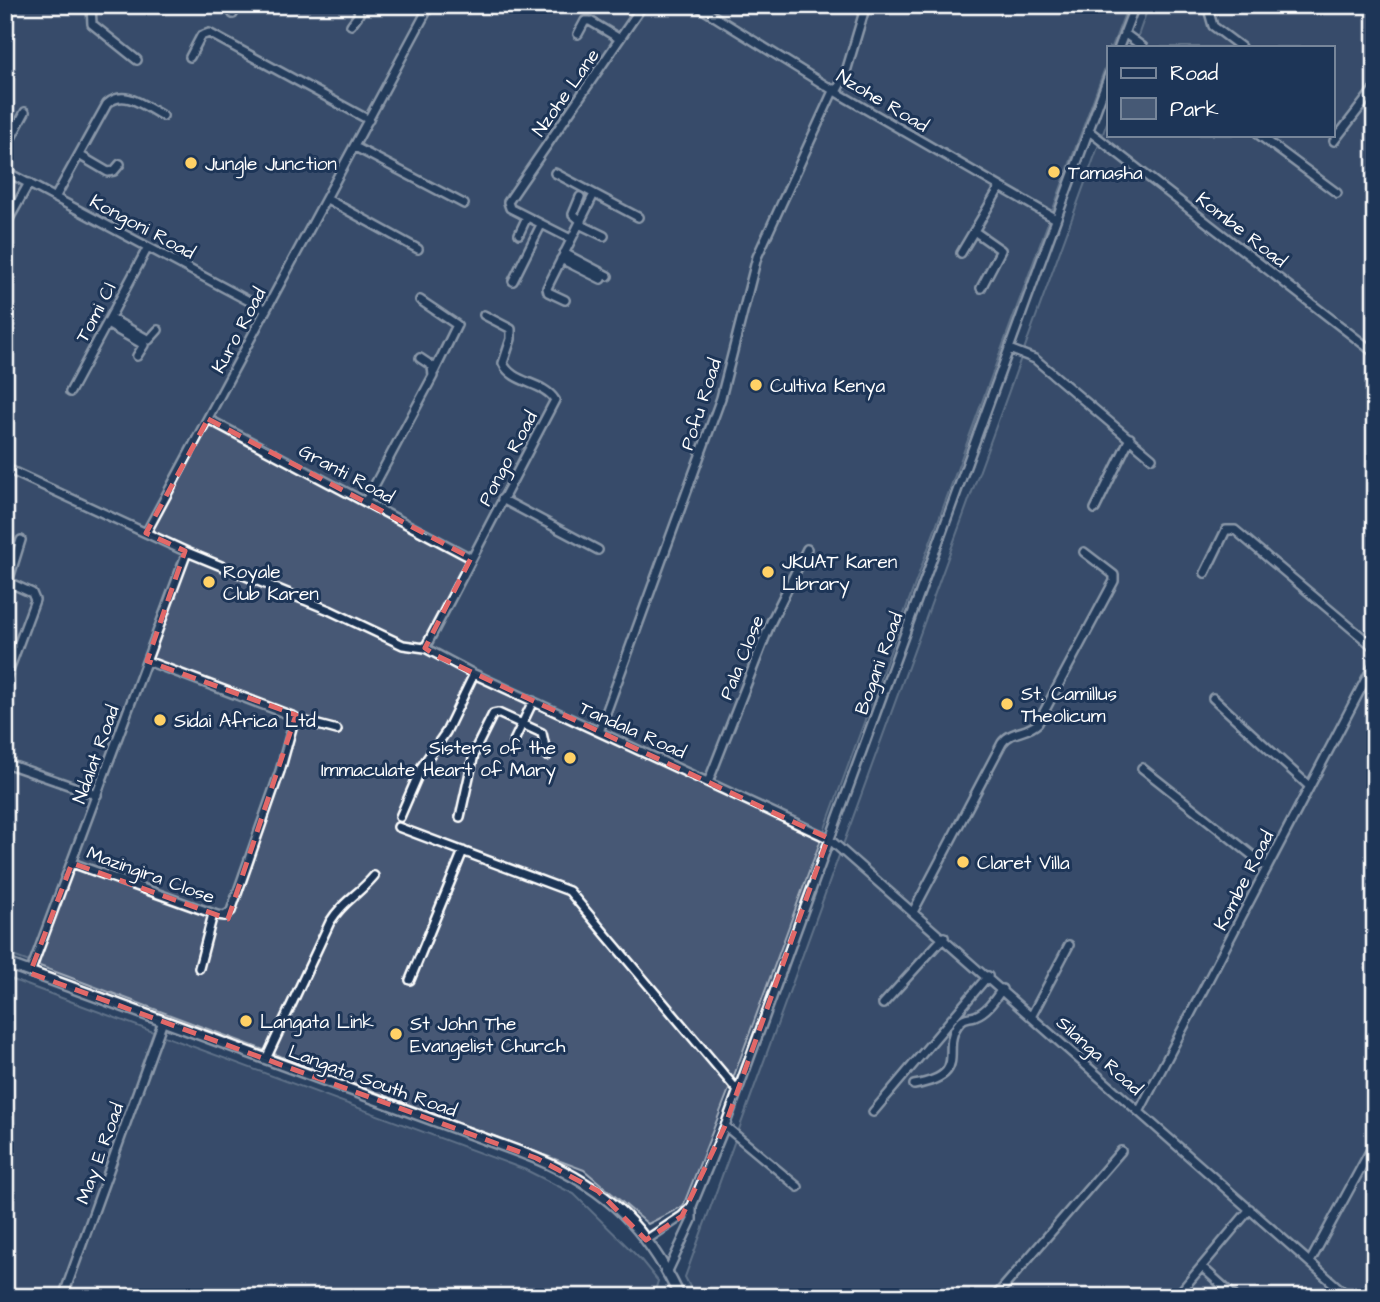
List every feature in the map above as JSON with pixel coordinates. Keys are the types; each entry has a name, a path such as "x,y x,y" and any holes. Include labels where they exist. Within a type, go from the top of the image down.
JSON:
{"street":[{"path":"91,5 92,24 137,60"},
{"path":"233,14 237,5"},
{"path":"351,25 359,14 357,5"},
{"name":"Kuro Road","path":"146,533 430,5"},
{"name":"Nzohe Lane","path":"527,218 510,208 512,196 643,5"},
{"name":"Nzohe Road","path":"696,5 709,9 835,91 1056,219"},
{"name":"Pofu Road","path":"599,732 721,398 757,257 845,75 866,5"},
{"path":"1119,46 1135,5"},
{"path":"1208,5 1213,26 1240,46"},
{"path":"578,33 585,22 590,21 620,39"},
{"path":"190,57 201,36 209,33 369,120"},
{"path":"1124,33 1142,46"},
{"name":"Bogani Road","path":"646,1240 692,1206 725,1126 1107,80"},
{"path":"1334,141 1375,88"},
{"path":"55,196 107,104 114,98 125,97 163,116"},
{"path":"5,149 25,112"},
{"name":"Kombe Road","path":"1088,131 1375,353"},
{"path":"1260,136 1337,193"},
{"path":"355,147 464,204"},
{"path":"79,155 108,172 114,172 120,164"},
{"name":"Kongoni Road","path":"5,171 266,310"},
{"path":"555,173 638,217"},
{"path":"5,226 29,183"},
{"path":"961,253 1000,187"},
{"path":"565,300 547,290 594,194"},
{"path":"580,197 573,214 580,222 604,236"},
{"path":"327,199 418,249"},
{"path":"519,234 527,218 571,239"},
{"path":"513,281 541,225"},
{"path":"974,231 1001,250 981,288"},
{"name":"Tomi Cl","path":"70,392 148,247"},
{"path":"562,256 604,278"},
{"path":"366,501 457,325 420,300"},
{"name":"Pongo Road","path":"425,648 555,400 548,392 507,371 503,363 511,339 511,329 484,315"},
{"path":"109,321 149,340 158,330"},
{"path":"109,321 144,345 137,356"},
{"path":"1009,349 1035,359 1152,458"},
{"path":"420,358 432,366 434,372"},
{"name":"Granti Road","path":"208,419 471,558"},
{"path":"1095,509 1130,438"},
{"path":"5,468 146,533"},
{"path":"502,499 598,550"},
{"path":"1205,573 1226,530 1235,530 1375,648"},
{"name":"Tandala Road","path":"146,533 329,610 402,645 425,648 474,674 709,780 828,838"},
{"path":"5,681 35,600 32,593 8,582 21,540"},
{"name":"Pala Close","path":"709,780 771,622 807,549"},
{"name":"Ndalat Road","path":"30,973 147,661 184,551"},
{"path":"913,912 1004,740 1038,723 1114,582 1114,575 1084,552"},
{"path":"147,661 288,712 295,719 337,730"},
{"name":"Kombe Road","path":"1139,1112 1375,662"},
{"path":"400,817 422,766 446,732 474,674"},
{"path":"1213,698 1309,786"},
{"path":"513,743 533,701"},
{"path":"460,817 475,750 493,714 498,713 542,733 547,756"},
{"name":"Mazingira Close","path":"72,863 225,916 231,911 280,771 295,719"},
{"path":"5,763 97,795"},
{"path":"1142,768 1267,867"},
{"path":"398,827 560,886 574,895 737,1090"},
{"name":"Silanga Road","path":"828,838 944,937 1349,1297"},
{"path":"410,980 463,851"},
{"path":"266,1059 330,922 342,902 357,896 374,876"},
{"path":"199,968 213,914"},
{"path":"883,1004 944,937"},
{"path":"1032,1015 1069,945"},
{"name":"Langata South Road","path":"5,963 559,1169 610,1200 646,1240 668,1272 680,1297"},
{"path":"873,1112 988,976"},
{"path":"914,1086 935,1082 947,1072 952,1063 958,1025 964,1018 976,1016 988,1008 1002,989"},
{"name":"May E Road","path":"63,1297 163,1021"},
{"path":"725,1126 798,1187"},
{"path":"1310,1262 1375,1142"},
{"path":"995,1297 1121,1150"},
{"path":"668,1272 692,1220 692,1206"},
{"path":"1176,1297 1250,1209"},
{"path":"1202,1267 1235,1297"}],"highlighted area":[{"path":"208,419 471,558 425,648 435,655 828,838 725,1126 682,1216 646,1240 598,1191 536,1158 30,973 72,863 228,919 296,715 147,661 185,551 146,533"}],"green space":[{"path":"5,5 1128,5 1112,46 1107,46 1107,62 728,1092 683,1206 648,1224 584,1170 5,953"},
{"path":"1149,5 1375,5 1375,1297 695,1297 685,1277 1107,122 1107,136 1334,136 1334,46 1134,46"},
{"path":"5,977 526,1170 574,1194 641,1260 658,1281 653,1297 5,1297"}],"place":[{"name":"Jungle Junction","path":"191,163"},
{"name":"Tamasha","path":"1054,172"},
{"name":"Cultiva Kenya","path":"756,385"},
{"name":"JKUAT Karen Library","path":"768,572"},
{"name":"Royale Club Karen","path":"209,582"},
{"name":"St. Camillus Theolicum","path":"1007,704"},
{"name":"Sidai Africa Ltd","path":"160,720"},
{"name":"Sisters of the Immaculate Heart of Mary","path":"570,758"},
{"name":"Claret Villa","path":"963,862"},
{"name":"Langata Link","path":"246,1021"},
{"name":"St John The Evangelist Church","path":"396,1034"}]}
